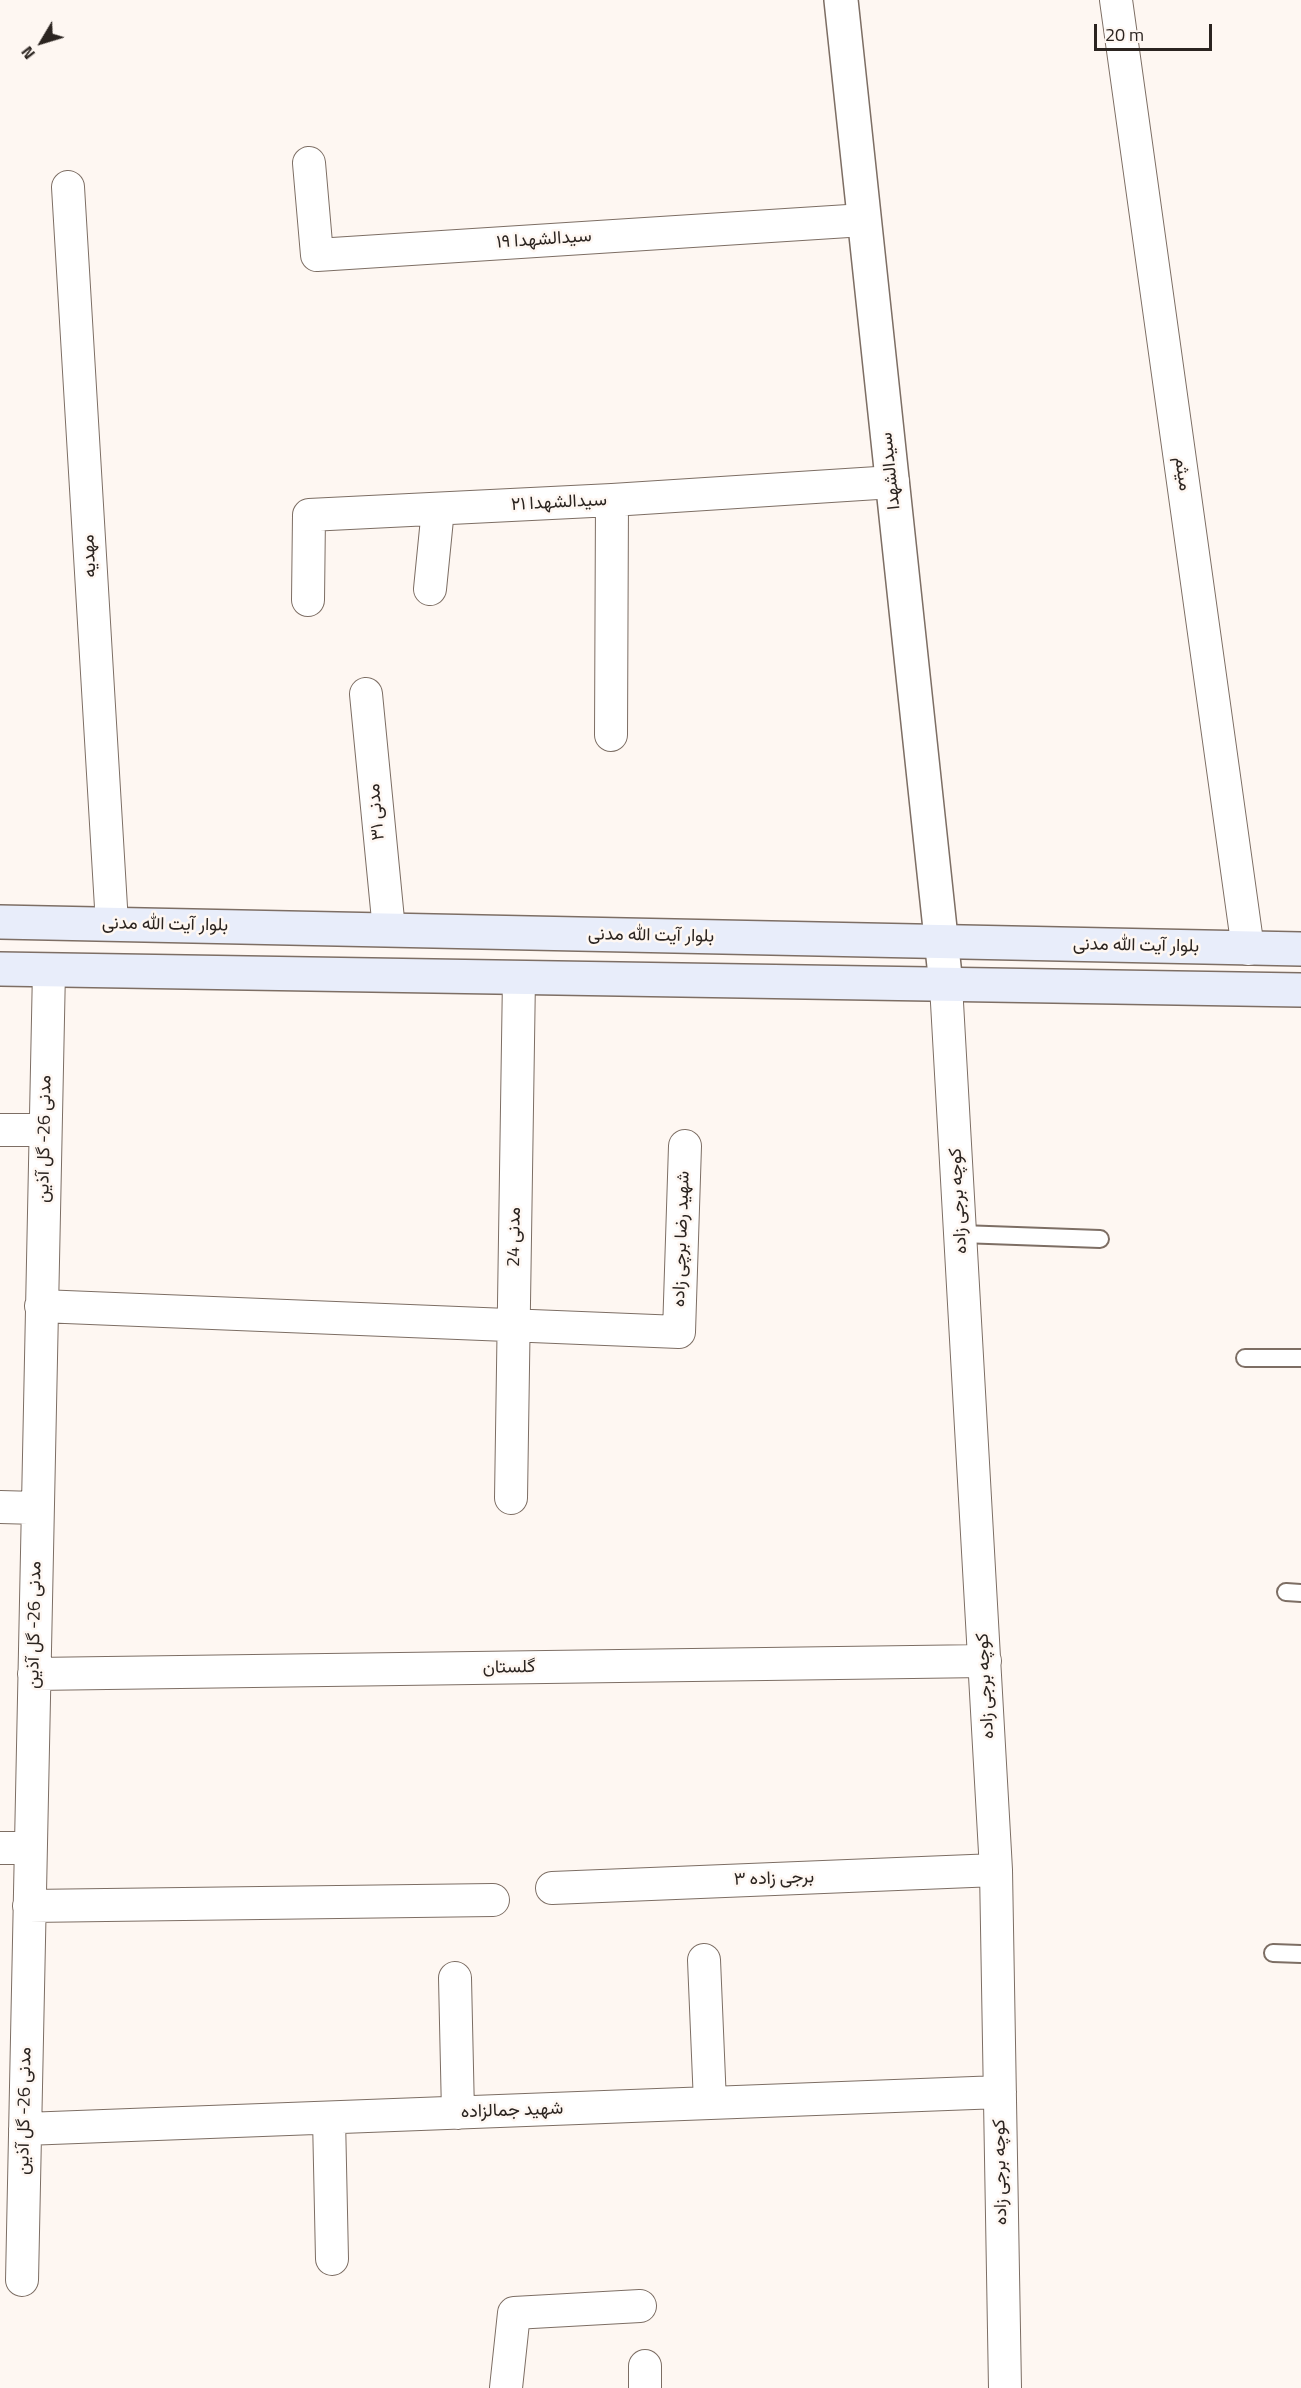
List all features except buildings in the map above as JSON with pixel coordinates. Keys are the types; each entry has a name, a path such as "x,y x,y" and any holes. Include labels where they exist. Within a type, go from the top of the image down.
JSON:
{"main road":[{"name":"بلوار آیت الله مدنی","path":"0,922 1301,949"},
{"path":"0,969 1301,990"}],"street":[{"name":"سیدالشهدا","path":"841,0 946,985"},
{"name":"میثم","path":"1116,0 1248,949"},
{"name":"سیدالشهدا ۱۹","path":"309,164 317,255 864,220"},
{"name":"مهدیه","path":"68,187 112,924"},
{"name":"سیدالشهدا ۲۱","path":"308,600 309,515 612,500 893,482"},
{"path":"610,735 612,500"},
{"path":"430,589 438,509"},
{"name":"مدنی ۳۱","path":"366,694 389,930"},
{"name":"مدنی 26- گل آذین","path":"22,2280 12,2168 25,2129 14,2005 29,1906 15,1848 34,1674 49,970"},
{"name":"مدنی 24","path":"511,1498 519,977"},
{"name":"کوچه برجى زاده","path":"946,985 996,1870 1005,2388"},
{"path":"0,1130 45,1130"},
{"name":"شهید رضا برچی زاده","path":"514,1325 679,1332 684,1146"},
{"path":"41,1306 514,1325"},
{"path":"0,1507 37,1508"},
{"name":"گلستان","path":"34,1674 985,1661"},
{"name":"برجی زاده ۳","path":"552,1888 996,1870"},
{"path":"29,1906 493,1900"},
{"path":"704,1960 710,2103"},
{"path":"455,1978 458,2113"},
{"name":"شهید جمالزاده","path":"25,2129 1000,2092"},
{"path":"329,2118 332,2259"},
{"path":"506,2388 514,2313 640,2306"}],"lane":[{"path":"961,1234 1100,1239"},
{"path":"1245,1358 1301,1358"},
{"path":"1273,1953 1301,1954"}]}
